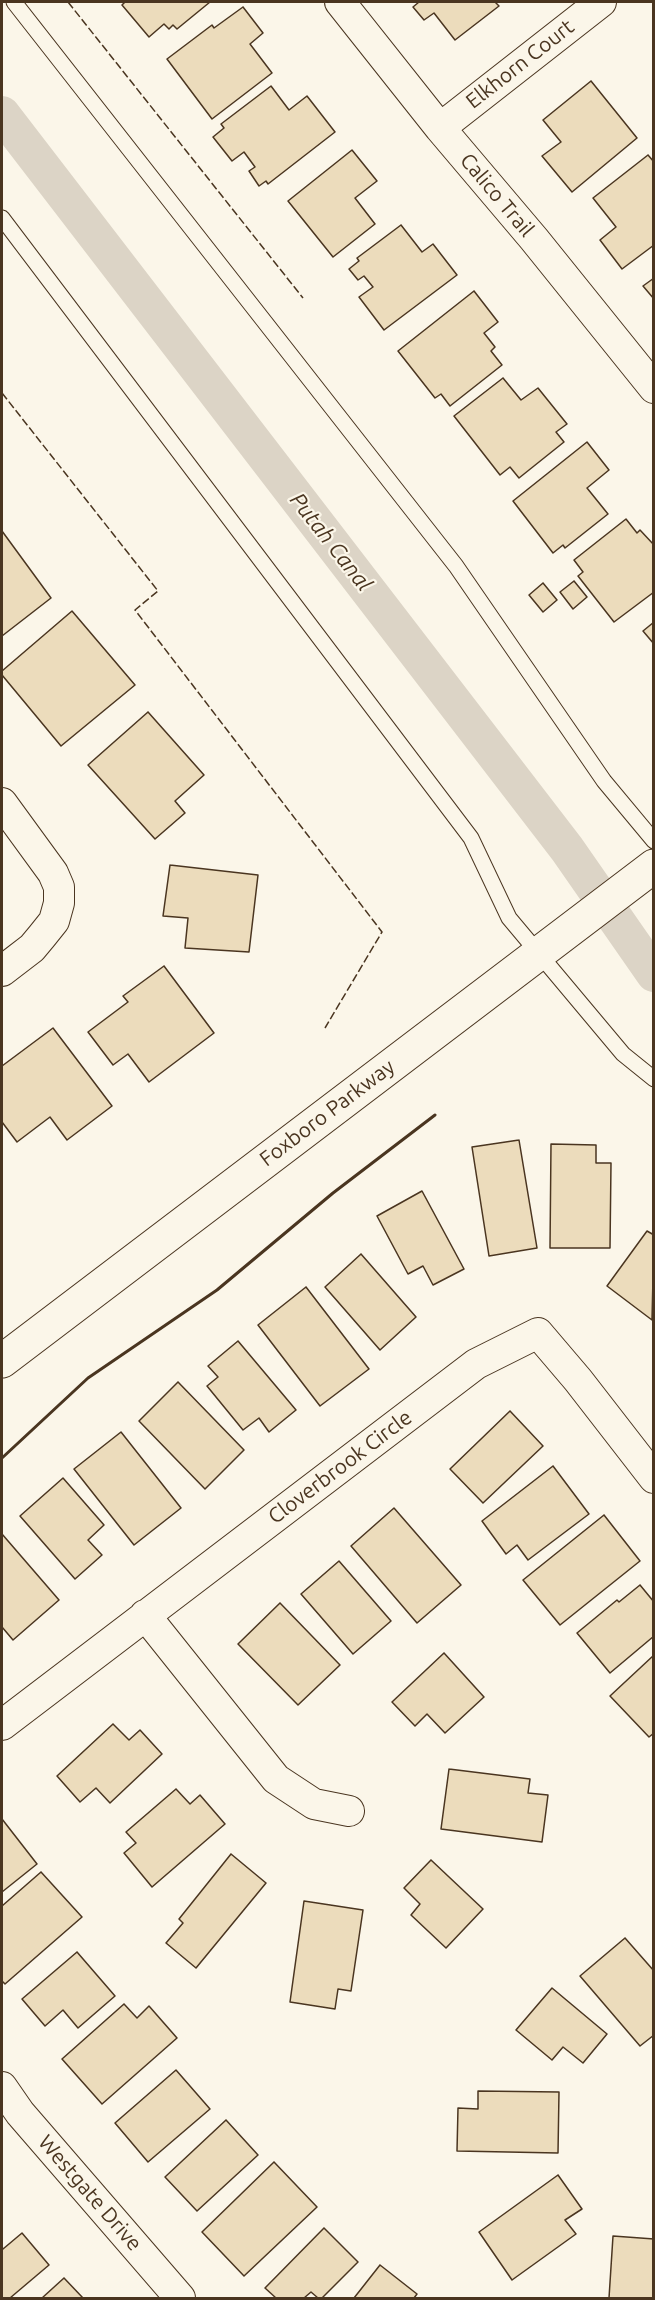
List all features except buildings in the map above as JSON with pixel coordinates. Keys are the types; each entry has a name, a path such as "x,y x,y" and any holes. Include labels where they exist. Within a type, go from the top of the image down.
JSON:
{"main road":[{"name":"Foxboro Parkway","path":"2,1361 646,872"}],"street":[{"name":"Calico Trail","path":"340,2 440,128 534,239 654,388"},
{"name":"Elkhorn Court","path":"440,128 601,2"},
{"path":"2,803 53,873 58,887 59,903 54,921 32,948 2,971"},
{"name":"Cloverbrook Circle","path":"2,1725 476,1364 538,1333 578,1380 654,1478"},
{"path":"145,1615 276,1779 314,1804 349,1811"},
{"name":"Westgate Drive","path":"2,2087 20,2113 180,2298"}],"lane":[{"path":"14,2 456,566 604,781 654,841"},
{"path":"2,218 471,838 509,918 623,1054 654,1079"}],"waterway":[{"name":"Putah Canal","path":"2,114 567,849 654,974"}],"fence":[{"path":"68,2 303,298"},
{"path":"2,393 158,591 135,610 382,932 325,1028"}],"wall":[{"path":"2,1458 88,1378 217,1290 333,1193 435,1115"}]}
